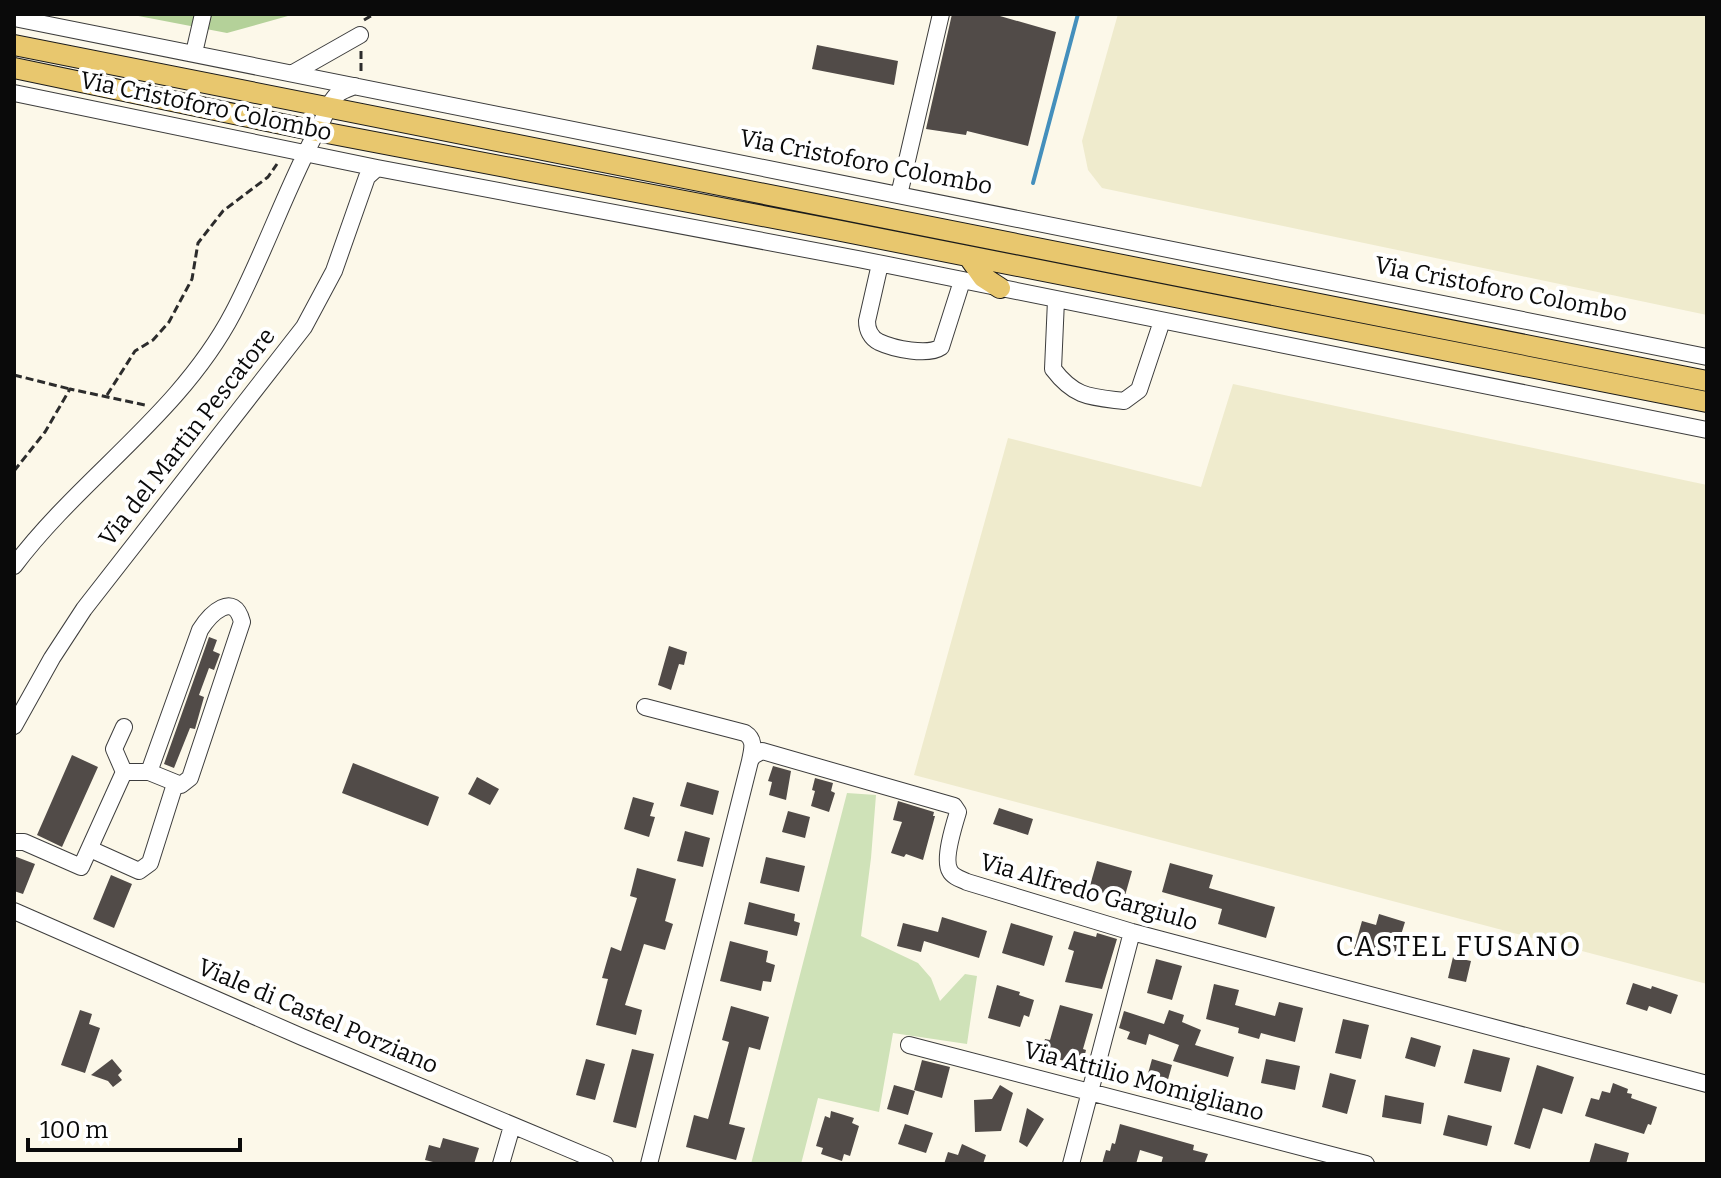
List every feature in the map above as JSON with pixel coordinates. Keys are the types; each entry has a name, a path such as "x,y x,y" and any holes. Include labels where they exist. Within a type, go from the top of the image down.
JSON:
{"main road":[{"name":"Via Cristoforo Colombo","path":"14,45 1707,381"},
{"name":"Via Cristoforo Colombo","path":"14,68 316,131 1707,402"},
{"path":"968,256 983,277 1000,288"}],"street":[{"path":"194,53 203,14"},
{"path":"899,195 941,14"},
{"name":"Via Cristoforo Colombo","path":"14,18 1707,357"},
{"path":"293,73 360,35"},
{"path":"14,566 32,542 163,410 193,374 232,315 316,131 337,94 355,86"},
{"name":"Via Cristoforo Colombo","path":"14,93 377,168 880,264 1707,430"},
{"path":"688,153 707,182"},
{"name":"Via del Martin Pescatore","path":"14,726 84,609 304,327 334,271 367,177 377,168"},
{"path":"880,264 867,331 877,342 921,352 933,352 941,347 962,281"},
{"path":"1056,300 1053,369 1072,390 1085,396 1124,401 1139,390 1162,321"},
{"path":"124,772 149,772 181,785 190,778 242,622 238,612 231,607 215,611 200,630 149,772"},
{"path":"645,707 745,733 753,743 649,1164"},
{"path":"14,842 24,842 81,867 124,772 114,749 124,727"},
{"name":"Via Alfredo Gargiulo","path":"750,761 757,753 767,751 954,806 958,812 948,859 948,868 954,876 1132,932 1707,1084"},
{"path":"90,849 139,871 145,869 150,863 175,784"},
{"name":"Viale di Castel Porziano","path":"14,911 605,1164"},
{"path":"1071,1164 1132,932"},
{"name":"Via Attilio Momigliano","path":"909,1045 1366,1164"},
{"path":"501,1164 512,1126"}],"path":[{"path":"107,395 135,351 153,340 169,322 192,279 198,243 223,211 268,177 282,157"},
{"path":"14,375 163,410"},
{"path":"14,471 45,432 70,389"}],"shaded area":[{"path":"1118,14 1707,14 1707,315 1102,188 1088,170 1082,141"},
{"path":"1233,384 1707,485 1707,984 914,775 1008,438 1201,487"}],"green space":[{"path":"128,14 295,14 227,33"},
{"path":"847,793 876,795 861,936 918,963 931,978 940,1001 965,974 977,976 967,1044 893,1033 879,1112 818,1098 801,1164 751,1164"}],"building":[{"path":"952,14 993,14 1056,32 1028,146 967,131 966,135 926,129"},
{"path":"817,45 898,61 894,85 812,69"},
{"path":"209,637 217,640 213,651 220,654 214,670 209,668 199,695 204,697 195,729 190,728 174,768 164,764"},
{"path":"669,646 687,652 684,665 679,664 671,690 658,685"},
{"path":"72,755 98,767 62,847 37,835"},
{"path":"353,763 439,797 428,826 342,793"},
{"path":"773,766 791,771 786,800 769,795 772,782 768,781"},
{"path":"477,777 499,789 490,805 468,794"},
{"path":"815,778 833,783 831,791 835,793 829,812 811,806"},
{"path":"687,782 719,791 713,815 680,806"},
{"path":"633,797 654,803 650,816 655,817 649,837 624,829"},
{"path":"898,801 934,812 923,860 891,853 902,822 893,820"},
{"path":"999,808 1033,819 1028,835 993,824"},
{"path":"788,811 810,817 805,838 782,832"},
{"path":"685,831 710,838 703,867 677,861"},
{"path":"14,856 35,864 23,894 14,891"},
{"path":"766,857 805,866 799,892 760,883"},
{"path":"1097,861 1132,871 1124,899 1089,889"},
{"path":"1170,863 1213,875 1209,888 1275,907 1266,938 1218,924 1222,909 1162,892"},
{"path":"637,868 676,879 665,921 673,924 665,950 644,944 625,1005 642,1010 636,1035 596,1025 608,979 602,978 611,947 621,951 637,898 630,896"},
{"path":"111,875 132,884 114,928 93,919"},
{"path":"749,902 795,914 794,921 800,923 797,936 744,924"},
{"path":"1379,914 1405,922 1395,954 1380,950 1378,957 1354,949 1362,921 1376,925"},
{"path":"942,917 987,931 979,958 924,941 921,952 897,946 903,923 938,932"},
{"path":"1011,923 1053,936 1044,966 1002,953"},
{"path":"1074,931 1117,939 1102,989 1065,982 1074,951 1068,949"},
{"path":"730,941 768,951 766,962 775,965 771,982 763,981 761,991 720,981"},
{"path":"1453,957 1471,961 1466,982 1448,978"},
{"path":"1156,959 1182,966 1172,1000 1147,993"},
{"path":"1633,983 1678,995 1671,1014 1649,1006 1647,1011 1626,1004"},
{"path":"1214,984 1239,990 1235,1005 1275,1016 1279,1002 1303,1008 1295,1042 1261,1033 1259,1039 1238,1033 1239,1028 1206,1019"},
{"path":"997,985 1034,1000 1029,1017 1024,1015 1020,1027 988,1018"},
{"path":"1060,1005 1093,1014 1083,1049 1086,1050 1082,1066 1040,1054 1045,1039 1050,1040"},
{"path":"731,1006 769,1017 760,1050 749,1047 729,1124 745,1128 736,1160 686,1147 694,1115 708,1119 729,1042 722,1040"},
{"path":"80,1010 92,1014 89,1024 100,1028 85,1073 61,1065"},
{"path":"1169,1010 1184,1015 1182,1022 1201,1030 1195,1045 1234,1057 1228,1077 1173,1061 1179,1045 1149,1034 1146,1045 1127,1039 1130,1032 1119,1028 1124,1011 1164,1024"},
{"path":"1343,1019 1369,1025 1361,1059 1335,1053"},
{"path":"1411,1037 1441,1046 1435,1067 1405,1058"},
{"path":"632,1049 654,1054 636,1128 613,1122"},
{"path":"1473,1049 1510,1058 1501,1092 1464,1083"},
{"path":"112,1059 122,1071 118,1075 122,1080 113,1087 108,1081 91,1075"},
{"path":"586,1059 605,1064 595,1100 576,1095"},
{"path":"1152,1059 1172,1065 1164,1094 1144,1088"},
{"path":"1266,1059 1300,1066 1295,1090 1261,1083"},
{"path":"922,1060 950,1067 942,1098 914,1090"},
{"path":"1537,1065 1574,1077 1562,1114 1543,1108 1530,1149 1514,1144"},
{"path":"1330,1073 1356,1080 1347,1114 1322,1107"},
{"path":"1613,1083 1628,1089 1631,1098 1657,1107 1651,1125 1648,1124 1644,1134 1585,1116 1591,1098 1599,1100 1602,1091 1610,1093"},
{"path":"894,1085 915,1091 908,1115 887,1109"},
{"path":"1000,1085 1013,1093 1001,1131 975,1132 974,1100 992,1099"},
{"path":"1385,1095 1424,1103 1421,1124 1382,1117"},
{"path":"1027,1108 1044,1119 1027,1147 1019,1142"},
{"path":"831,1111 854,1118 852,1123 859,1126 850,1156 844,1154 842,1161 821,1154 823,1148 816,1146 825,1116 830,1118"},
{"path":"1448,1115 1492,1126 1487,1146 1443,1135"},
{"path":"905,1124 933,1133 926,1153 898,1144"},
{"path":"1120,1124 1194,1145 1193,1150 1208,1154 1204,1164 1161,1164 1163,1157 1140,1150 1136,1164 1102,1164 1106,1150 1110,1151 1112,1143 1115,1144"},
{"path":"443,1138 479,1148 474,1164 441,1164 425,1160 429,1145 440,1148"},
{"path":"1595,1143 1629,1153 1626,1164 1589,1164"},
{"path":"962,1144 986,1155 983,1164 944,1164 948,1152 958,1155"}],"waterway":[{"path":"1033,183 1078,14"}],"district":[{"name":"CASTEL FUSANO","path":"1459,946"}]}
